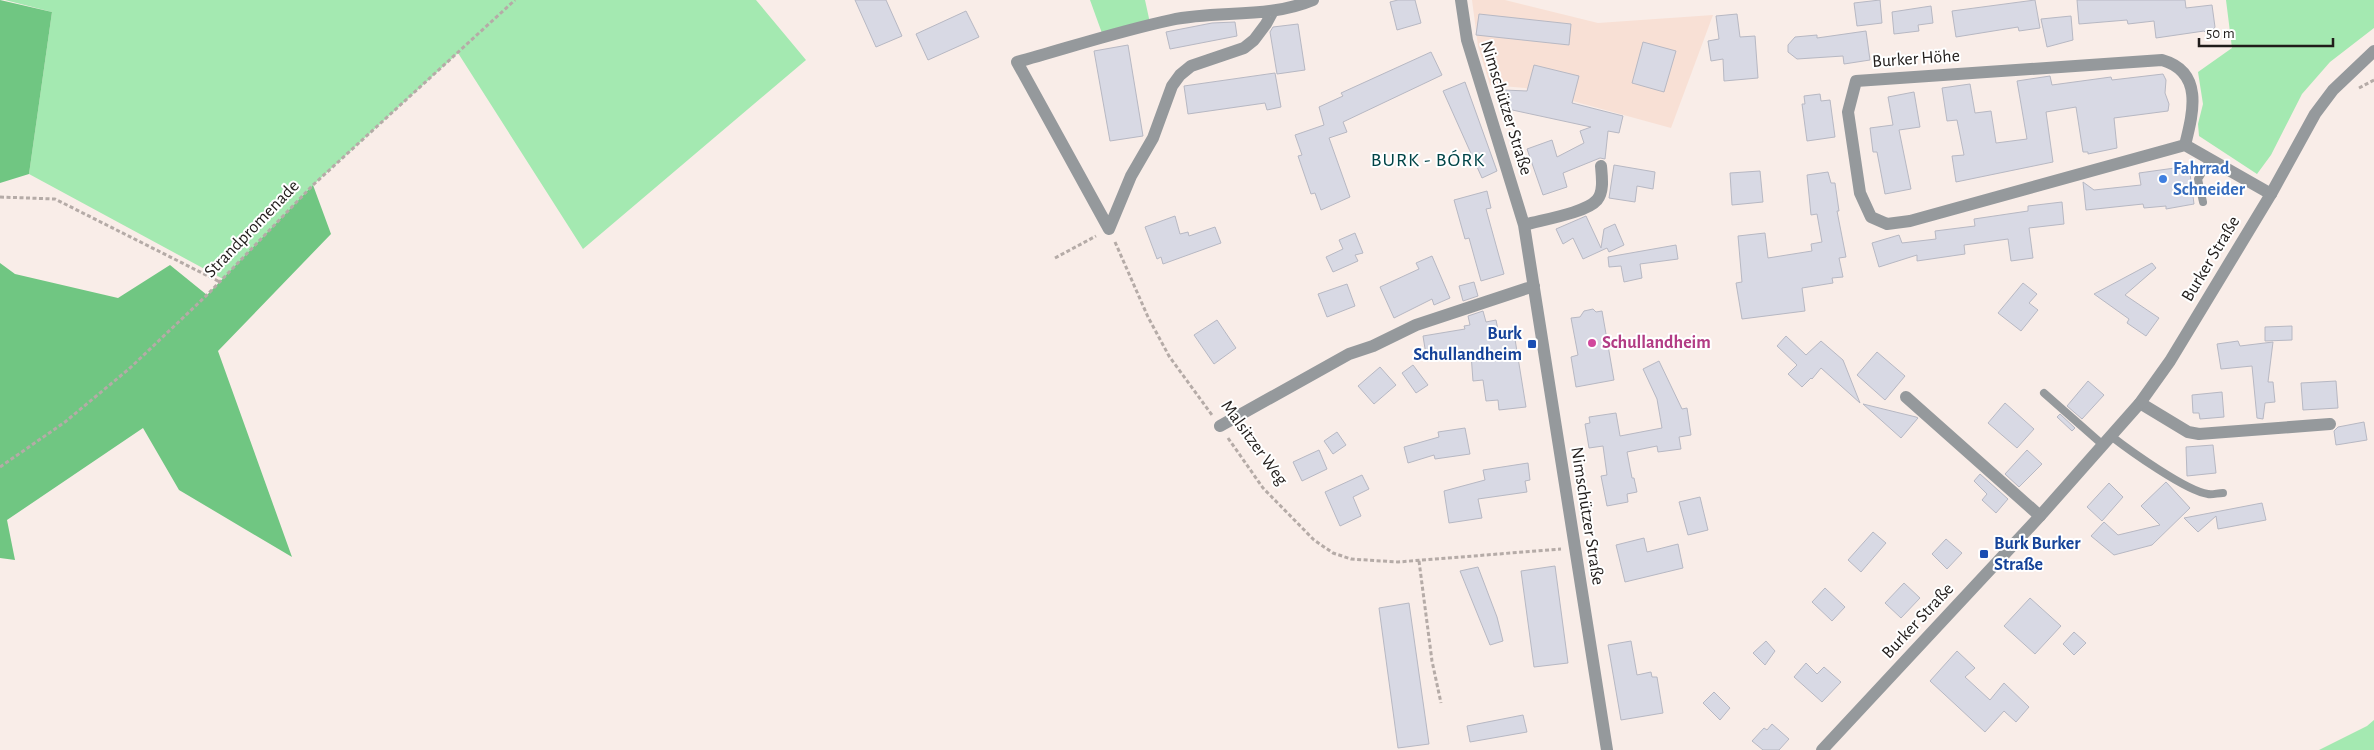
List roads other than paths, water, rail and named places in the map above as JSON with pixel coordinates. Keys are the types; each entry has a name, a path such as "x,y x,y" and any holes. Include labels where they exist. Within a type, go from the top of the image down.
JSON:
{"street":[{"path":"1273,11 1254,40 1244,48 1191,66 1180,75 1172,86 1153,138 1131,176 1109,229 1017,62 1171,20 1210,14 1273,11 1313,0"},
{"name":"Nimschützer Straße","path":"1461,0 1467,40 1524,225 1607,750"},
{"name":"Burker Straße","path":"1822,750 2040,516 2140,403 2170,361 2271,194 2315,114 2333,90 2369,59 2374,51"},
{"name":"Burker Höhe","path":"2162,60 2176,64 2188,78 2192,91 2192,116 2185,145 1910,221 1887,224 1871,217 1860,193 1848,112 1856,81 2162,60"},
{"path":"2185,145 2271,194"},
{"path":"1524,225 1586,208 1597,201 1601,193 1601,166"},
{"path":"1220,426 1349,354 1373,346 1416,325 1534,286"},
{"path":"1906,397 2040,516"},
{"path":"2140,403 2188,432 2199,434 2330,424"}],"lane":[{"path":"2203,202 2198,179 2210,160"},
{"path":"2044,393 2107,440 2135,454 2191,488 2208,494 2223,492"}],"place":[{"name":"Fahrrad Schneider","path":"2163,179"},
{"name":"Schullandheim","path":"1592,343"},
{"name":"Burk Schullandheim","path":"1532,344"},
{"name":"Burk Burker Straße","path":"1984,554"}],"district":[{"name":"BURK - BÓRK","path":"1428,160"}]}
